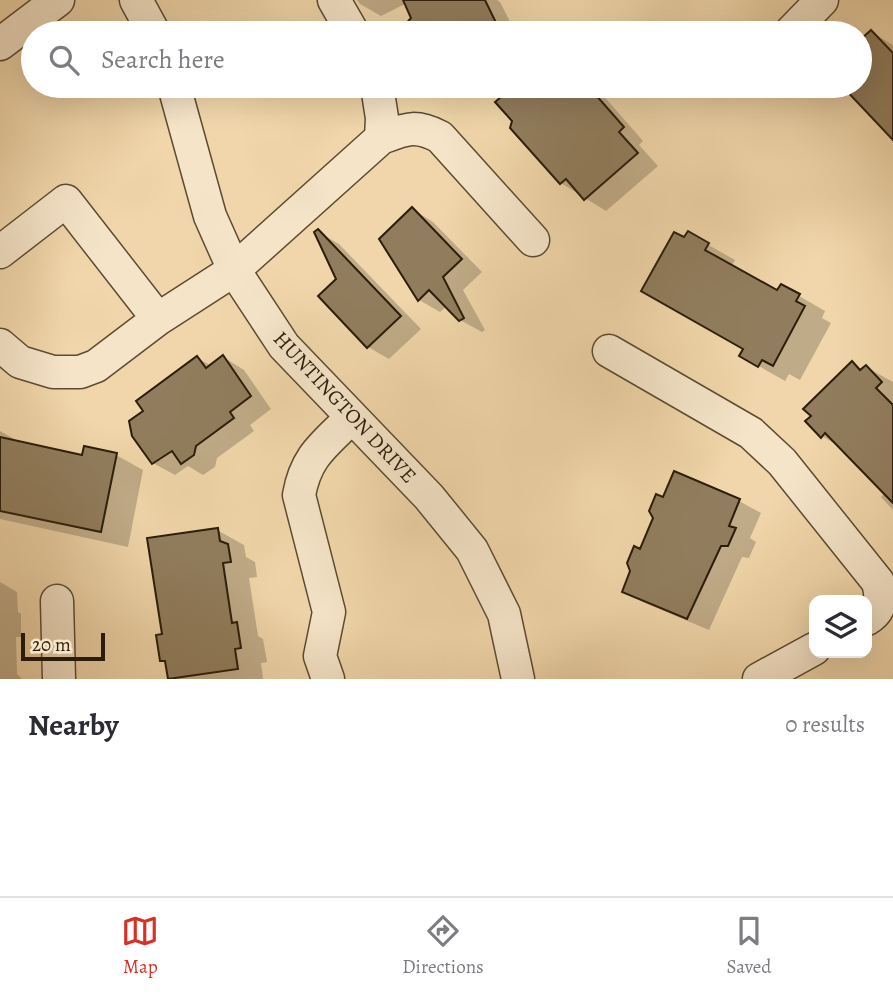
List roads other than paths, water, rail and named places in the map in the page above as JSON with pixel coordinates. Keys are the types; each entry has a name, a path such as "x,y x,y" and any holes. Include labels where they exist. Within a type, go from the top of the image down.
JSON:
{"street":[{"path":"30,21 58,0"},
{"path":"136,0 147,21"},
{"path":"334,0 346,21"},
{"path":"802,21 822,0"},
{"path":"0,44 21,28"},
{"name":"HUNTINGTON DRIVE","path":"177,98 210,216 234,270 284,346 429,497 472,551 504,614 518,679"},
{"path":"379,98 381,138"},
{"path":"0,345 20,362 53,372 80,372 96,366 158,319 234,270 381,138 409,128 426,130 440,137 533,240"},
{"path":"0,252 66,201 158,319"},
{"path":"609,351 751,433 782,462 878,582 881,596 873,613"},
{"path":"328,679 320,656 329,612 299,495 302,476 312,457 351,418"},
{"path":"57,601 59,679"},
{"path":"759,679 809,652"}]}
